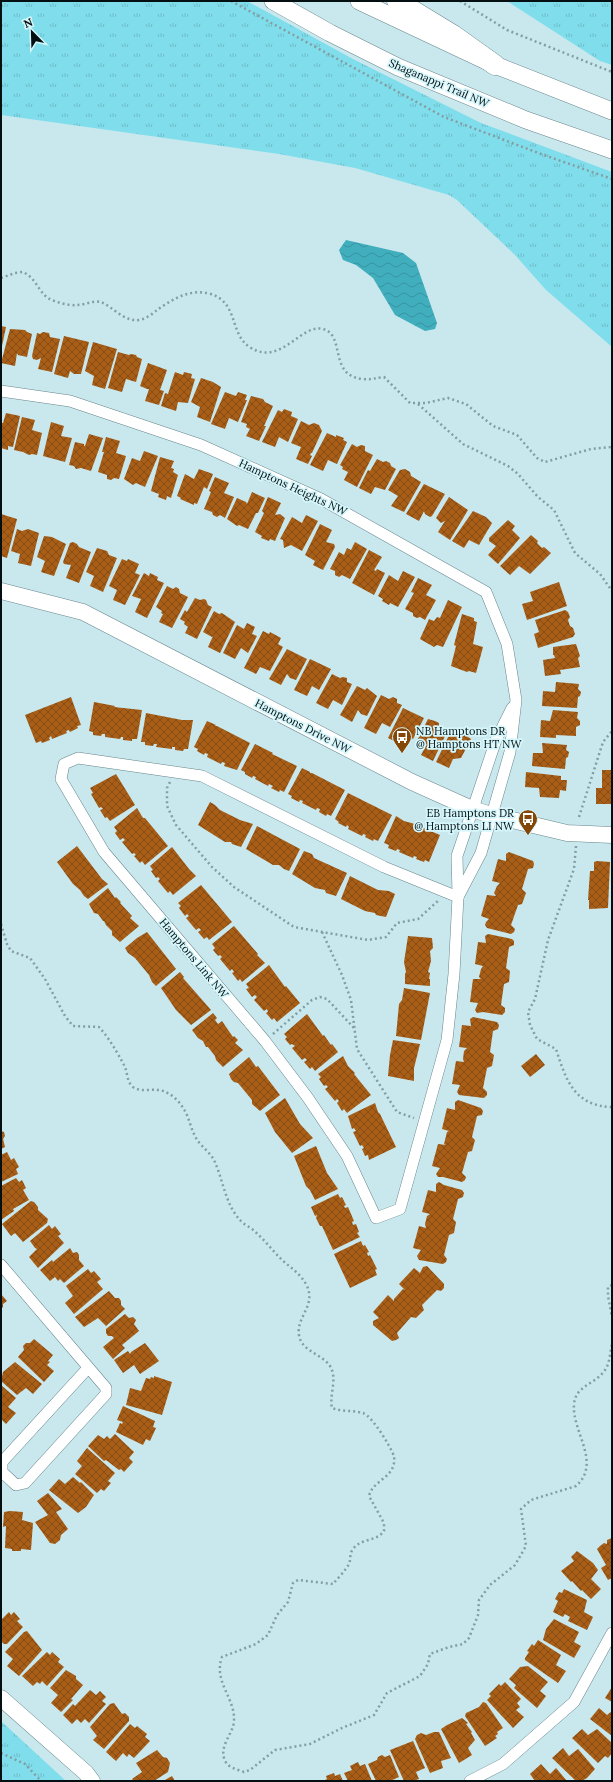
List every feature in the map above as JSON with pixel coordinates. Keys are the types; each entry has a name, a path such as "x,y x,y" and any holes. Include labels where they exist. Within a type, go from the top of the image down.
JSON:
{"highway":[{"path":"397,1 453,35 495,64"}],"main road":[{"name":"Shaganappi Trail NW","path":"273,1 330,33 398,67 526,120 612,150"},
{"path":"359,1 495,64 612,111"}],"street":[{"name":"Hamptons Heights NW","path":"1,391 70,401 201,445 321,499 486,592 507,644 516,700 510,752 491,815"},
{"name":"Hamptons Drive NW","path":"1,591 83,612 412,782 472,809 567,833 612,835"},
{"path":"472,809 496,740 516,700"},
{"name":"Hamptons Link NW","path":"458,897 384,867 202,776 78,758 64,764 61,779 104,852 265,1041 308,1098 347,1156 376,1218 400,1209 426,1120 447,1040 454,974 458,897 457,856 472,809"},
{"name":"Hamptons Link NW","path":"458,897 481,853 491,815"},
{"path":"1,1265 106,1388 106,1394 25,1483 16,1485 2,1472 2,1462 88,1368"},
{"path":"470,1781 503,1764 574,1702 612,1633"},
{"path":"1,1698 86,1773 92,1781"}],"path":[{"path":"231,1 444,117 612,179"},
{"path":"460,1 507,30 612,72"},
{"path":"1,278 23,272 33,279 44,294 49,298 70,305 99,302 121,315 135,320 151,314 169,302 186,294 194,292 210,294 225,303 230,309 241,338 252,348 266,352 280,350 310,330 316,328 325,330 335,340 340,363 346,373 362,379 384,377 407,401 418,404 463,444 508,466 518,474 538,497 554,510 575,553 600,574 612,591"},
{"path":"418,404 448,398 466,404 493,426 517,435 537,458 545,462 591,449 612,447"},
{"path":"579,817 603,742 612,731"},
{"path":"174,772 167,788 167,806 176,825 212,867 234,887 294,927 368,940 386,937 397,923 418,919 437,903 445,892"},
{"path":"576,844 574,869 548,940 535,999 528,1012 528,1018 537,1039 556,1049 561,1069 568,1083 579,1095 587,1102 598,1106 612,1107"},
{"path":"1,924 7,944 11,951 30,958 45,979 65,1016 73,1026 99,1027 106,1035 125,1066 128,1081 132,1086 143,1090 158,1090 167,1092 184,1108 195,1137 213,1158 232,1211 241,1222 252,1229 283,1261 295,1270 306,1283 310,1293 310,1300 299,1329 299,1335 302,1342 309,1350 329,1366 333,1375 332,1408 363,1413 370,1418 394,1456 395,1461 391,1472 370,1490 369,1496 384,1523 384,1531 381,1535 370,1541 358,1544 353,1549 350,1554 350,1563 333,1584 298,1580 293,1583 288,1602 277,1615 265,1638 256,1644 222,1657 219,1664 220,1671 224,1687 233,1710 234,1720 223,1748 224,1758 227,1764 244,1772 250,1770 275,1750 310,1744 342,1728 374,1715 387,1693 420,1676 428,1664 430,1654 463,1644 470,1638 478,1615 478,1600 490,1585 515,1565 526,1546 521,1509 531,1500 576,1486 587,1471 587,1455 576,1424 574,1404 576,1394 582,1387 600,1376 604,1371 607,1366 612,1344"},
{"path":"322,932 342,975 351,1000 357,1049 397,1112 426,1120"},
{"path":"265,1041 312,1000 320,997 327,999 354,1029"},
{"path":"612,1285 608,1287 608,1296 612,1317"},
{"path":"1,1753 25,1764 41,1781"}],"green space":[{"path":"1,1 247,1 353,59 481,123 612,172 612,347 546,290 515,255 457,200 449,195 355,168 279,154 1,115"},
{"path":"507,1 612,1 612,65 600,61"},
{"path":"1,1721 66,1781 1,1781"}],"water":[{"path":"346,240 403,253 416,263 437,323 435,329 425,331 395,315 373,278 356,265 343,260 339,250"}],"building":[{"path":"1,326 6,327 2,346 1,346"},
{"path":"10,329 25,330 32,334 27,357 18,355 17,353 15,366 1,363"},
{"path":"43,332 49,333 50,337 60,339 52,372 38,369 41,358 37,360 33,359 32,356 37,333 40,334"},
{"path":"64,336 89,342 81,374 74,374 70,371 68,378 54,374"},
{"path":"93,342 117,349 105,389 92,385 94,376 85,371"},
{"path":"118,352 136,355 142,359 136,382 126,379 122,392 108,388"},
{"path":"148,363 167,370 160,390 164,391 159,405 145,401 149,389 140,386"},
{"path":"175,372 183,375 184,372 192,374 191,378 195,379 188,403 178,402 176,411 161,406 165,393 168,394"},
{"path":"201,378 213,382 221,387 210,422 197,417 200,407 191,402"},
{"path":"225,392 236,396 238,392 247,395 245,400 247,400 238,422 229,418 225,429 211,424"},
{"path":"251,396 263,399 265,402 273,406 259,441 246,436 250,429 246,427 247,424 241,422"},
{"path":"284,409 292,412 291,416 298,419 288,442 279,437 275,447 262,442 278,410 282,412"},
{"path":"6,413 20,416 13,447 8,446 8,450 1,448 1,423 3,423"},
{"path":"22,417 35,420 32,430 42,433 37,455 29,455 14,450"},
{"path":"301,421 309,425 314,423 319,425 322,431 310,455 312,456 308,464 296,459 301,447 291,443"},
{"path":"51,422 64,426 61,436 72,438 65,462 43,456"},
{"path":"327,433 336,437 336,435 344,438 343,440 347,442 337,464 328,460 323,471 310,465"},
{"path":"89,434 103,438 91,471 81,468 76,469 74,466 69,465 75,442 84,444 85,446"},
{"path":"106,437 120,441 116,453 126,456 119,479 107,479 107,475 98,472 104,452 102,452"},
{"path":"352,444 357,447 361,445 365,446 365,451 373,455 357,487 344,480 348,472 342,469 343,467 340,465"},
{"path":"144,451 158,456 145,487 136,483 133,485 124,479 132,458 140,461"},
{"path":"160,457 174,461 171,468 174,469 173,472 178,475 171,498 167,496 166,500 158,497 159,494 151,491"},
{"path":"377,459 390,463 391,466 396,469 385,490 375,487 371,494 359,488 368,470 370,471"},
{"path":"199,469 213,474 207,489 204,487 197,504 194,503 194,505 180,499 181,498 177,496 185,474 194,479"},
{"path":"405,469 410,472 411,476 421,482 404,512 391,506 398,496 388,490 400,470"},
{"path":"215,477 229,483 224,493 234,497 225,518 220,515 217,517 213,515 212,512 204,509"},
{"path":"424,484 445,494 432,516 430,517 425,514 424,511 419,521 406,514"},
{"path":"252,492 265,498 248,529 239,525 237,526 227,519 237,498 246,502 247,504"},
{"path":"268,497 281,503 275,515 280,514 285,518 275,541 270,539 269,541 261,538 262,536 255,532 264,513 262,511"},
{"path":"449,497 468,510 450,540 438,532 445,521 441,523 436,518"},
{"path":"473,511 486,517 492,523 479,545 469,540 464,548 452,541"},
{"path":"1,514 17,519 7,558 1,556"},
{"path":"306,515 318,521 302,551 291,545 284,548 283,540 280,539 292,517 302,523"},
{"path":"508,520 515,526 512,530 520,538 498,564 488,555 496,546 489,541 489,538"},
{"path":"320,524 332,530 326,542 334,544 335,547 323,570 313,565 315,561 305,555"},
{"path":"17,529 22,531 28,529 39,533 31,566 18,563 20,554 11,551"},
{"path":"531,535 538,541 537,543 542,548 544,547 551,553 530,574 519,566 510,575 500,566"},
{"path":"44,536 52,537 66,544 54,576 41,572 45,561 37,557"},
{"path":"73,542 79,547 91,552 79,583 66,578 71,565 64,564 63,562 70,543"},
{"path":"355,542 367,549 350,579 342,575 339,577 335,575 335,571 330,569 339,552 344,555 347,548 351,550"},
{"path":"97,548 107,551 109,555 117,558 103,592 90,586 94,576 86,572"},
{"path":"369,550 382,557 374,570 376,571 377,569 385,573 374,595 352,583"},
{"path":"122,559 127,561 128,559 139,564 135,573 140,575 125,605 113,600 117,590 109,586"},
{"path":"403,571 415,577 398,607 390,603 389,605 382,601 383,599 378,596 389,575 398,581"},
{"path":"144,573 149,576 150,573 158,577 157,580 164,583 147,618 135,612 141,599 132,596"},
{"path":"418,578 432,585 426,595 436,600 425,620 420,617 417,618 413,616 413,613 405,609 414,593 411,592"},
{"path":"559,582 567,606 527,620 522,604 533,601 530,592"},
{"path":"167,586 173,589 176,587 179,589 180,593 188,597 172,628 159,622 163,614 161,613 162,611 156,607"},
{"path":"195,598 206,600 208,605 212,607 197,639 185,633 188,627 184,624 185,622 180,619 185,610 187,612"},
{"path":"448,600 462,607 443,647 437,645 434,647 420,639 429,619 434,621 437,617 440,618"},
{"path":"565,610 568,612 570,617 568,620 575,634 573,637 538,648 534,634 539,632 535,620"},
{"path":"214,611 219,614 222,613 235,622 220,653 208,647 213,636 212,637 203,632"},
{"path":"462,614 474,618 474,621 477,622 473,644 483,647 476,673 469,671 467,672 451,666 456,646 454,645"},
{"path":"247,623 255,627 252,634 257,636 248,653 241,648 235,659 223,653 237,625 244,629"},
{"path":"263,631 269,634 270,632 281,638 278,644 283,647 270,671 260,667 256,674 244,668"},
{"path":"576,644 580,656 578,658 580,667 560,670 561,674 545,676 543,660 555,658 553,655 553,647"},
{"path":"287,649 307,659 296,680 290,678 287,674 281,685 269,679"},
{"path":"310,659 331,669 319,690 312,686 307,696 294,690"},
{"path":"332,674 340,678 347,678 347,682 352,684 342,705 333,700 328,709 316,703"},
{"path":"556,682 579,684 578,689 581,692 580,696 578,697 577,708 542,706 543,691 555,692"},
{"path":"357,686 365,690 367,688 377,696 367,716 361,714 358,710 352,722 340,715"},
{"path":"381,695 389,699 393,697 397,699 397,703 402,705 390,727 382,723 376,734 364,728"},
{"path":"71,697 81,725 77,726 78,728 70,732 69,730 66,731 67,733 52,739 51,736 49,738 50,740 42,743 41,741 36,743 25,715"},
{"path":"94,702 115,706 114,707 142,710 137,739 132,739 132,741 123,740 123,737 120,739 105,737 105,734 102,734 101,736 93,735 93,732 89,731"},
{"path":"403,708 424,718 413,739 408,737 406,740 403,739 400,744 388,738"},
{"path":"553,710 578,712 577,718 580,721 580,725 576,727 576,736 556,735 556,738 540,737 541,720 550,721"},
{"path":"146,713 182,720 193,720 188,749 184,749 183,751 175,750 175,747 172,747 172,749 156,747 157,744 154,744 153,746 145,745 145,742 141,742"},
{"path":"428,719 439,723 439,726 448,730 433,761 421,755 427,744 425,745 417,741"},
{"path":"207,721 250,743 237,770 224,766 225,763 222,762 221,764 207,757 208,754 205,753 204,755 197,751 198,749 194,747"},
{"path":"452,729 460,733 462,730 469,734 468,737 471,739 461,758 453,759 449,768 436,762"},
{"path":"542,743 567,745 566,750 569,752 568,757 566,758 565,769 532,766 533,753 543,753"},
{"path":"255,744 297,766 284,792 280,790 279,792 271,788 273,786 269,784 268,786 255,779 256,777 253,776 252,778 241,770"},
{"path":"302,768 345,790 331,816 327,814 326,816 319,812 320,809 317,808 316,810 302,803 303,801 300,800 299,802 291,798 292,796 288,794"},
{"path":"602,770 612,770 612,804 596,804 596,788 602,788"},
{"path":"526,772 561,776 561,780 567,780 566,791 560,790 559,798 540,797 539,788 525,787"},
{"path":"116,774 135,805 110,821 107,817 105,818 100,810 103,809 101,807 99,808 91,794 93,793 90,788"},
{"path":"348,793 392,815 378,841 374,839 373,841 365,837 366,835 363,834 362,836 348,829 349,827 347,825 346,827 338,823 339,822 335,819"},
{"path":"210,802 220,810 240,820 253,824 241,847 232,844 231,842 225,842 198,825"},
{"path":"137,808 143,818 145,818 168,846 145,865 142,861 140,863 134,856 136,855 134,853 132,854 122,842 125,840 123,838 120,840 115,833 117,831 114,827"},
{"path":"396,816 404,821 415,824 414,826 421,827 440,835 429,862 416,859 417,857 414,856 413,858 399,852 400,850 397,849 396,851 388,848 389,845 384,843"},
{"path":"257,826 300,849 289,871 279,865 273,865 246,849"},
{"path":"77,846 102,879 108,884 88,899 73,884 57,862"},
{"path":"172,847 196,876 173,895 170,891 168,893 158,881 160,879 158,877 156,878 151,871 153,870 150,866"},
{"path":"304,851 312,854 314,858 347,873 336,896 326,893 325,890 315,888 292,874"},
{"path":"509,852 533,861 534,864 533,868 528,869 522,889 526,893 522,904 518,905 511,925 515,929 511,934 487,928 485,925 489,919 481,916 487,895 496,896 494,893 500,883 492,881 498,859 506,861 506,854"},
{"path":"594,862 610,862 608,908 589,909 588,900 590,871 594,871"},
{"path":"350,876 378,890 389,891 395,894 386,917 365,911 341,899"},
{"path":"201,885 232,922 209,940 207,937 204,939 198,932 201,930 199,928 196,930 186,918 189,916 187,914 185,916 179,908 181,906 178,903"},
{"path":"108,888 132,916 130,918 139,926 120,942 112,935 112,931 98,914 94,913 89,904"},
{"path":"234,926 265,963 242,982 240,979 238,981 232,973 234,972 232,969 230,971 220,959 222,957 220,955 218,956 213,950 215,948 212,944"},
{"path":"147,932 176,969 156,986 152,982 149,975 125,948"},
{"path":"488,934 512,939 514,941 514,945 509,947 506,968 510,971 509,982 504,984 501,1005 505,1008 505,1012 502,1015 483,1012 477,1013 475,1010 478,1003 470,1002 473,979 481,979 479,977 483,966 475,964 478,942 486,943 485,936"},
{"path":"408,936 432,938 433,948 430,951 431,961 428,972 430,973 430,986 405,984 406,972 404,962"},
{"path":"269,965 285,987 286,986 300,1003 277,1022 274,1018 272,1020 266,1013 268,1012 267,1009 264,1011 254,1000 257,997 255,995 252,997 246,989 249,988 246,984"},
{"path":"180,972 184,977 183,978 211,1010 191,1025 176,1010 161,988"},
{"path":"404,988 430,993 421,1040 396,1036 399,1004 402,1000"},
{"path":"213,1013 217,1018 215,1020 218,1024 222,1021 233,1037 234,1036 238,1040 235,1043 243,1050 223,1067 216,1060 215,1056 208,1047 206,1047 203,1041 198,1038 192,1030"},
{"path":"307,1014 323,1036 324,1035 338,1052 315,1071 312,1067 310,1069 304,1062 307,1060 305,1058 302,1060 292,1048 295,1046 292,1044 290,1045 285,1039 287,1037 284,1034"},
{"path":"473,1017 497,1022 499,1025 498,1029 493,1031 490,1052 494,1055 492,1066 487,1068 483,1088 487,1092 487,1095 484,1098 459,1095 457,1092 460,1085 452,1084 456,1061 464,1062 464,1051 467,1048 459,1047 462,1025 471,1026 470,1019"},
{"path":"393,1040 420,1044 414,1068 414,1081 388,1076"},
{"path":"536,1054 545,1065 530,1077 521,1066"},
{"path":"343,1056 348,1066 371,1095 347,1113 344,1109 342,1111 337,1103 339,1101 337,1099 335,1101 325,1089 328,1087 326,1085 324,1086 319,1079 321,1077 318,1074"},
{"path":"249,1057 256,1067 258,1066 280,1095 260,1111 252,1104 252,1100 238,1083 231,1079 229,1074"},
{"path":"285,1098 300,1124 313,1138 292,1153 275,1132 265,1113"},
{"path":"458,1100 481,1108 483,1111 482,1115 477,1116 472,1137 475,1140 472,1151 468,1152 462,1173 466,1177 462,1182 438,1177 436,1174 440,1168 432,1166 438,1144 446,1145 444,1144 447,1132 449,1131 442,1129 447,1108 455,1110 455,1102"},
{"path":"375,1103 396,1147 369,1160 368,1155 365,1156 362,1149 364,1148 362,1145 360,1146 353,1132 356,1131 354,1128 352,1129 348,1116"},
{"path":"1,1131 4,1132 5,1136 3,1139 5,1147 1,1149"},
{"path":"316,1146 327,1173 338,1189 315,1200 310,1190 306,1186 294,1156"},
{"path":"7,1152 11,1160 14,1158 19,1167 16,1169 18,1174 1,1182 1,1155"},
{"path":"16,1178 19,1182 22,1180 26,1188 23,1190 29,1200 13,1209 14,1211 1,1220 1,1186"},
{"path":"439,1182 462,1190 464,1193 463,1197 458,1199 453,1219 456,1222 454,1233 449,1235 444,1255 447,1259 443,1264 419,1260 417,1256 421,1250 413,1248 419,1226 426,1228 425,1224 427,1216 430,1214 422,1212 428,1190 436,1192 436,1184"},
{"path":"338,1194 340,1198 342,1197 346,1205 344,1206 345,1208 348,1207 354,1221 352,1222 353,1225 356,1224 359,1232 357,1233 360,1237 333,1250 322,1226 320,1226 316,1218 317,1215 315,1216 311,1207"},
{"path":"31,1201 34,1202 38,1207 38,1210 48,1219 47,1223 23,1242 15,1233 11,1236 2,1224"},
{"path":"49,1225 52,1229 55,1226 61,1234 58,1236 64,1243 38,1268 29,1257 37,1249 30,1241"},
{"path":"361,1241 363,1246 365,1245 369,1252 367,1253 368,1256 370,1255 377,1269 375,1270 377,1275 350,1288 334,1254"},
{"path":"70,1248 73,1253 77,1252 79,1255 79,1260 84,1266 64,1283 60,1279 58,1281 55,1277 50,1281 40,1270 52,1260 53,1262"},
{"path":"427,1266 444,1284 444,1288 441,1291 437,1290 422,1305 424,1310 416,1318 411,1317 397,1333 399,1338 392,1341 373,1325 373,1321 379,1318 373,1312 388,1295 394,1301 403,1289 405,1290 399,1284 414,1268 420,1273 423,1267"},
{"path":"88,1269 91,1273 94,1271 101,1279 97,1282 103,1289 74,1314 65,1303 73,1296 66,1286"},
{"path":"109,1291 115,1298 119,1298 121,1305 125,1309 106,1326 98,1318 84,1327 75,1317"},
{"path":"1,1294 7,1301 3,1304 1,1309"},
{"path":"125,1314 129,1318 133,1317 136,1320 134,1324 139,1331 122,1345 125,1348 113,1359 103,1347 114,1338 112,1336 108,1336 106,1329"},
{"path":"34,1339 53,1355 48,1361 50,1362 47,1365 54,1371 44,1382 18,1357 24,1350 23,1346 26,1343 30,1343"},
{"path":"145,1343 159,1361 140,1374 134,1365 123,1373 114,1360 128,1351 130,1354"},
{"path":"15,1362 42,1384 33,1394 26,1388 17,1395 1,1381 3,1372"},
{"path":"154,1376 172,1382 162,1415 126,1405 130,1388 141,1391 146,1378 154,1378"},
{"path":"1,1385 16,1398 8,1407 16,1413 6,1424 1,1419"},
{"path":"123,1406 155,1421 153,1427 156,1428 150,1441 146,1439 143,1445 116,1432 120,1423 122,1424 123,1422 117,1420"},
{"path":"115,1434 134,1452 129,1458 133,1462 124,1472 106,1460 104,1461 88,1446 98,1435 104,1439 107,1436 110,1439"},
{"path":"87,1448 115,1473 108,1481 111,1483 104,1491 101,1489 97,1493 75,1474 82,1466 77,1461"},
{"path":"73,1477 80,1483 81,1482 94,1495 86,1507 78,1513 49,1490 59,1479 65,1484"},
{"path":"48,1493 62,1509 56,1512 68,1529 61,1535 60,1540 55,1544 50,1543 35,1522 48,1515 37,1501"},
{"path":"4,1512 23,1512 22,1520 33,1523 31,1550 21,1549 21,1551 12,1551 12,1549 5,1548 6,1526 3,1527"},
{"path":"612,1538 612,1578 608,1580 601,1568 606,1565 597,1549 604,1543 607,1544 607,1540"},
{"path":"577,1551 593,1563 598,1570 591,1579 601,1589 591,1599 572,1581 571,1582 561,1571 574,1561 571,1557"},
{"path":"564,1589 587,1600 584,1612 593,1617 587,1630 568,1621 570,1617 565,1614 563,1617 553,1612 558,1601 555,1599 559,1592 562,1593"},
{"path":"9,1612 11,1615 14,1612 20,1619 17,1621 23,1627 7,1644 4,1644 1,1641 1,1620"},
{"path":"554,1619 579,1632 574,1642 581,1646 574,1658 543,1640 546,1629"},
{"path":"27,1631 42,1650 19,1676 7,1666 13,1659 5,1652 24,1632"},
{"path":"538,1640 561,1655 556,1665 566,1671 558,1683 525,1660 529,1652 527,1651 532,1644 534,1646"},
{"path":"47,1652 50,1655 52,1652 60,1659 58,1662 64,1667 47,1686 42,1681 40,1684 37,1682 33,1686 22,1676"},
{"path":"528,1666 548,1682 540,1691 546,1696 537,1708 514,1688 516,1685 509,1679 520,1667"},
{"path":"66,1670 76,1676 76,1679 83,1685 71,1699 73,1700 61,1712 51,1703 58,1695 50,1688"},
{"path":"505,1682 521,1699 517,1703 520,1707 516,1710 524,1717 513,1728 487,1700 491,1696 489,1694 499,1684 501,1686"},
{"path":"612,1687 612,1702 605,1698"},
{"path":"90,1690 96,1695 100,1691 106,1697 102,1701 106,1704 89,1723 85,1719 81,1723 77,1719 72,1724 63,1715 73,1704 75,1706"},
{"path":"483,1702 486,1703 503,1728 497,1732 498,1734 495,1736 497,1738 485,1746 465,1716 466,1713 479,1707"},
{"path":"114,1703 122,1714 125,1713 129,1717 129,1721 104,1749 93,1740 97,1736 90,1727 110,1704"},
{"path":"599,1708 607,1715 612,1711 612,1736 590,1719"},
{"path":"462,1718 468,1723 466,1724 472,1732 471,1733 475,1740 468,1748 472,1755 459,1763 441,1729"},
{"path":"130,1724 135,1728 137,1726 147,1734 145,1737 150,1741 134,1758 129,1754 127,1757 123,1753 116,1761 106,1752"},
{"path":"582,1729 588,1735 597,1729 612,1743 612,1753 608,1758 605,1756 598,1763 572,1738"},
{"path":"439,1732 451,1758 441,1761 443,1768 430,1773 415,1739 417,1735 421,1733 426,1735"},
{"path":"413,1741 425,1768 416,1772 419,1779 404,1781 390,1750"},
{"path":"563,1748 569,1756 578,1749 595,1769 587,1778 582,1781 576,1781 552,1758"},
{"path":"157,1750 163,1757 167,1758 170,1763 168,1772 154,1781 134,1781 132,1779 142,1772 136,1763"},
{"path":"382,1755 385,1757 390,1755 399,1777 390,1781 376,1781 368,1764 377,1760 378,1757"},
{"path":"358,1762 360,1766 365,1764 372,1781 348,1781 344,1773 352,1770 350,1766"},
{"path":"541,1764 550,1774 556,1768 567,1781 535,1781 530,1774"},
{"path":"334,1773 335,1776 340,1774 343,1781 323,1781 327,1779 326,1776"},
{"path":"172,1776 175,1781 163,1781"}],"place":[{"name":"NB Hamptons DR @ Hamptons HT NW","path":"402,754"},
{"name":"EB Hamptons DR @ Hamptons LI NW","path":"528,836"}]}
